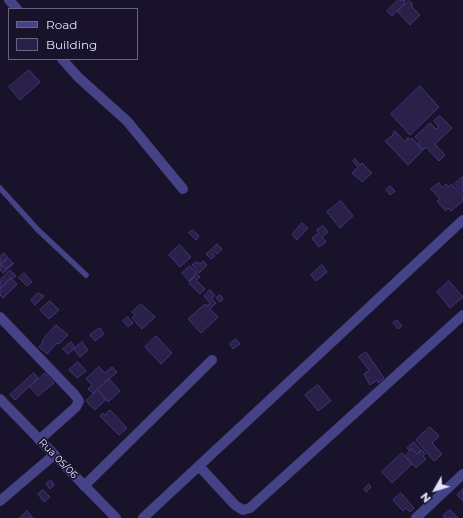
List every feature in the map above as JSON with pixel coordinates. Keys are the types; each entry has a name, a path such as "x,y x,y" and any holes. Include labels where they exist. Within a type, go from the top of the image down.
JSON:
{"street":[{"path":"9,0 16,8"},
{"path":"63,60 78,77 127,121 183,189"},
{"path":"143,518 463,220"},
{"path":"199,466 235,505 243,510 250,508 463,315"},
{"path":"0,317 79,401 76,407 40,440"},
{"path":"84,486 212,360"},
{"name":"Rua 05/06","path":"0,400 116,518"},
{"path":"0,501 54,455"},
{"path":"416,518 463,474"}],"lane":[{"path":"0,188 38,230 86,275"}],"building":[{"path":"398,0 406,0 404,2 405,3 392,16 387,11"},
{"path":"409,1 412,3 412,7 420,15 410,25 398,12"},
{"path":"29,70 40,82 20,100 9,87"},
{"path":"420,86 439,107 410,135 391,114"},
{"path":"440,116 452,128 435,144 445,155 439,161 426,147 423,150 418,144 420,142 415,137 430,123 436,129 439,127 434,121"},
{"path":"395,131 405,142 408,137 411,140 412,138 423,150 408,165 385,141 394,134 393,133"},
{"path":"355,159 360,165 362,163 372,173 362,182 352,173 358,167 353,161"},
{"path":"462,177 463,178 463,193 455,184"},
{"path":"439,183 442,188 446,184 448,187 452,184 463,196 463,201 451,211 448,208 446,211 437,201 440,199 431,189"},
{"path":"390,186 395,191 390,195 386,190"},
{"path":"341,201 353,216 340,228 327,212"},
{"path":"302,223 308,228 297,240 292,235"},
{"path":"323,226 328,232 322,237 326,242 319,247 312,238 319,233 317,230"},
{"path":"193,230 199,236 196,240 189,233"},
{"path":"217,244 222,249 217,254 212,249"},
{"path":"180,245 191,257 180,267 169,255"},
{"path":"211,250 215,256 211,259 206,254"},
{"path":"4,253 8,258 1,264 6,269 14,263 3,273 0,270 0,257"},
{"path":"8,258 13,263 6,269 1,264"},
{"path":"203,261 207,265 199,273 192,265 196,262 200,264"},
{"path":"322,265 327,272 316,281 311,275"},
{"path":"190,266 197,273 189,281 182,273"},
{"path":"10,270 16,276 12,279 11,278 0,289 0,280"},
{"path":"24,273 32,282 27,286 19,278"},
{"path":"197,274 200,277 196,280 205,289 200,294 189,283"},
{"path":"11,278 17,284 3,298 0,295 0,289"},
{"path":"449,281 463,297 450,308 437,292"},
{"path":"210,290 215,296 211,298 216,303 210,309 218,317 201,333 188,319 205,304 207,306 210,303 204,296"},
{"path":"38,293 44,296 35,305 31,300"},
{"path":"220,295 223,299 220,302 216,298"},
{"path":"50,301 59,310 49,319 40,310"},
{"path":"141,304 155,317 142,329 132,318 135,315 132,312"},
{"path":"128,317 133,323 128,327 123,321"},
{"path":"397,320 402,326 398,329 393,323"},
{"path":"56,325 68,335 59,344 57,343 47,354 39,347 43,342 42,341"},
{"path":"100,328 104,334 95,341 90,335"},
{"path":"156,336 172,353 161,364 145,347"},
{"path":"236,339 240,344 233,349 230,344"},
{"path":"71,342 75,348 68,354 63,349"},
{"path":"82,342 88,350 80,357 74,349"},
{"path":"366,352 384,378 378,383 377,380 370,385 364,374 369,370 359,357"},
{"path":"78,362 86,371 77,378 69,370"},
{"path":"99,367 105,373 112,367 117,372 93,393 88,389 92,385 86,379"},
{"path":"34,373 38,378 15,400 10,395"},
{"path":"45,373 54,383 38,396 30,387"},
{"path":"109,379 120,391 108,402 98,390"},
{"path":"318,385 331,401 318,411 305,395"},
{"path":"98,390 106,399 95,410 86,401"},
{"path":"110,410 127,428 119,435 100,416 103,413 105,415"},
{"path":"430,427 439,436 432,443 442,454 434,461 416,440"},
{"path":"414,442 421,450 417,454 412,449 410,451 407,448"},
{"path":"412,449 417,454 422,450 425,454 423,456 426,459 416,468 405,456"},
{"path":"402,453 412,464 392,483 382,472"},
{"path":"51,480 54,485 50,489 46,484"},
{"path":"369,484 371,487 366,492 364,489"},
{"path":"463,489 463,501 457,495"},
{"path":"43,490 50,497 44,502 38,494"},
{"path":"401,493 414,508 410,512 406,508 403,511 393,500"},
{"path":"450,510 458,518 445,518 443,516"},
{"path":"27,511 33,518 20,518"}]}
